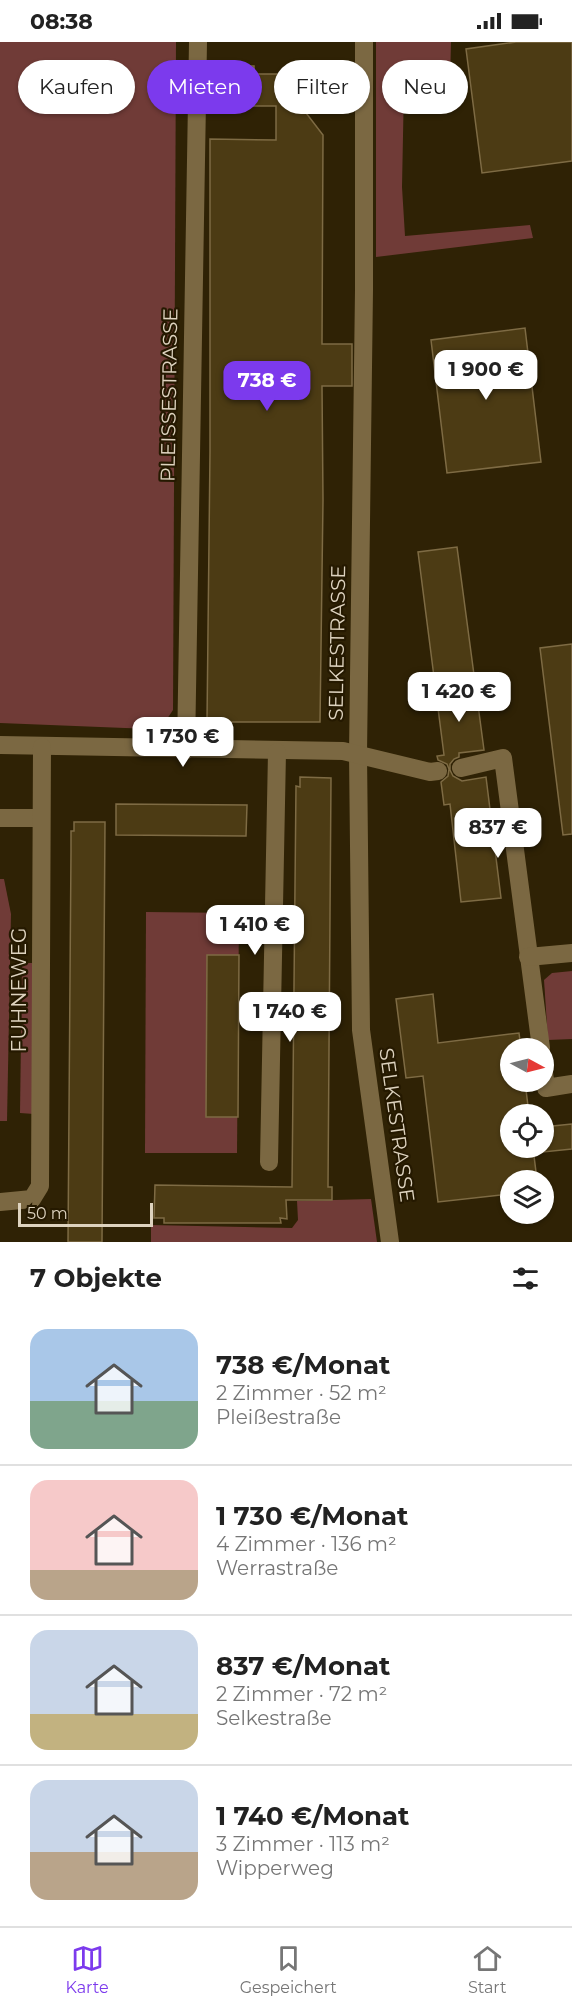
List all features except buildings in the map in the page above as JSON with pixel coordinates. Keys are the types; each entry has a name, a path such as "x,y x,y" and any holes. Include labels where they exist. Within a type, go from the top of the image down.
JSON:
{"street":[{"name":"PLEISSESTRASSE","path":"186,750 198,42"},
{"name":"SELKESTRASSE","path":"364,42 365,756 361,1030 390,1242"},
{"path":"0,745 277,752 343,751 430,772 438,771"},
{"name":"FUHNEWEG","path":"0,1202 32,1198 40,1186 42,747"},
{"path":"269,1162 277,752"},
{"path":"461,768 503,758 540,1038"},
{"path":"0,818 41,818"},
{"path":"528,957 572,952"},
{"path":"554,1087 572,1084"}],"shaded area":[{"path":"0,42 176,42 176,60 147,60 147,114 176,114 173,710 165,722 150,729 0,723"},
{"path":"376,42 451,42 451,60 382,60 382,114 403,114 402,187 405,236 530,225 533,238 376,257"},
{"path":"0,879 4,879 11,914 7,1121 0,1121"},
{"path":"146,912 239,913 237,1153 145,1153"},
{"path":"22,963 35,963 34,1114 20,1113"},
{"path":"572,971 572,1039 548,1038 544,980 552,973"},
{"path":"371,1199 377,1242 151,1242 151,1225 292,1228 298,1220 297,1201"}]}
